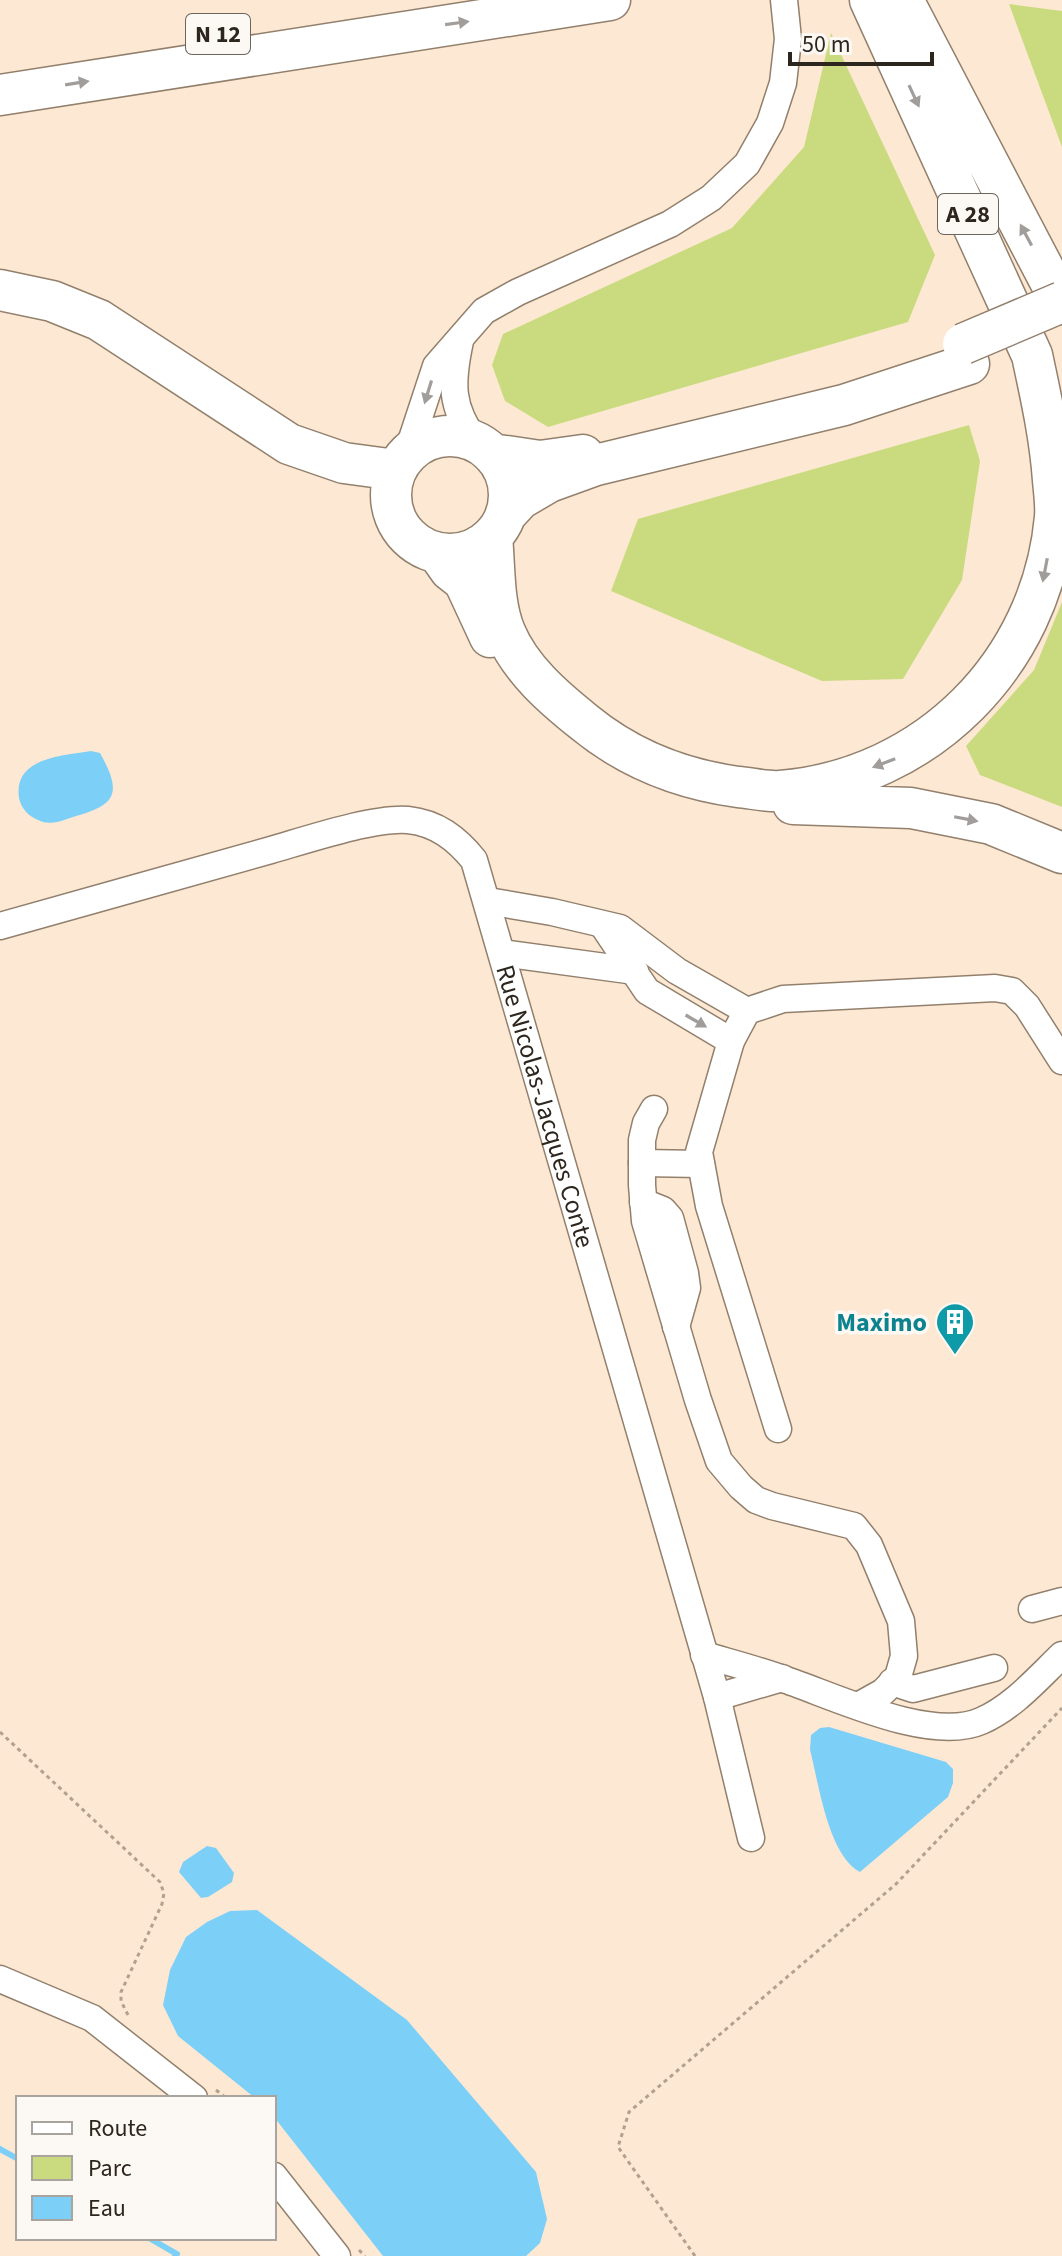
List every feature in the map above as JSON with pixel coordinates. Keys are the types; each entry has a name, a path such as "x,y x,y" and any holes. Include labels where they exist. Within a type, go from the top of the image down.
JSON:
{"highway":[{"name":"N 12","path":"0,68 435,0"},
{"name":"N 12","path":"0,95 610,0"},
{"name":"A 28","path":"870,0 1032,355 1062,430"},
{"name":"A 28","path":"903,0 1062,303"},
{"path":"0,290 52,301 99,320 289,444 344,463 402,462"},
{"path":"1062,303 966,354 844,405 596,465 549,482 520,499 499,525 467,551 438,553 423,548 399,526 393,512 391,484 402,462 422,443 440,437 459,437 484,448 540,461 576,456 966,354 1062,322"},
{"path":"484,448 502,467 509,498 499,525 497,596 505,633 527,668 553,698 621,750 665,770 707,782 776,791 824,785 895,759 958,716 1008,658 1041,590 1055,515 1050,439 1032,355"},
{"path":"178,370 218,407 284,453 348,480 393,512"},
{"path":"438,553 450,570 464,581 494,649 575,737 616,762 673,787 728,799 911,808 991,824 1062,853"}],"street":[{"path":"402,462 436,366 484,311 518,292 670,224 711,198 747,164 770,123 783,83 788,39 784,0"},
{"path":"460,337 453,397 462,423 484,448"},
{"name":"Rue Nicolas-Jacques Conte","path":"0,926 381,822 407,820 436,827 459,842 474,860 717,1697 751,1838"},
{"path":"488,901 620,928 677,971 747,1011"},
{"path":"602,924 647,991 731,1041"},
{"path":"502,953 635,971"},
{"path":"778,1429 709,1206 699,1152 731,1041 747,1011 783,999 995,988 1012,991 1027,1006 1062,1061"},
{"path":"654,1109 646,1123 642,1140 645,1221 719,1461 756,1500 854,1526 869,1545 901,1621 904,1656 898,1677 883,1692 858,1706"},
{"path":"642,1163 701,1164"},
{"path":"1032,1609 1062,1601"},
{"path":"704,1655 920,1724 957,1727 979,1722 1005,1709 1062,1655"},
{"path":"892,1682 913,1689 994,1668"},
{"path":"717,1697 782,1678"},
{"path":"0,1979 92,2018 204,2093"},
{"path":"276,2179 337,2256"}],"path":[{"path":"695,2256 618,2147 629,2112 896,1884 1062,1708"},
{"path":"0,1732 160,1882 164,1893 162,1904 121,1992 126,2014 135,2022"}],"green space":[{"path":"1009,4 1062,11 1062,147"},
{"path":"831,33 935,255 908,322 548,427 505,401 492,365 503,334 732,228 804,147"},
{"path":"969,425 980,461 962,580 903,679 822,681 611,591 638,519"},
{"path":"1062,602 1062,807 980,775 966,746 1034,670"}],"water":[{"path":"91,751 100,753 112,779 113,788 107,802 99,808 51,823 42,822 26,811 19,798 19,784 32,766 54,757"},
{"path":"829,1727 946,1762 953,1769 953,1783 948,1797 860,1872 849,1863 832,1835 810,1750 811,1735 820,1728"},
{"path":"207,1846 216,1848 234,1873 232,1882 201,1898 179,1872 183,1862"},
{"path":"257,1910 407,2020 536,2172 547,2219 540,2243 526,2256 383,2256 276,2120 276,2096 253,2096 178,2036 163,2005 170,1970 186,1937 230,1911"}],"waterway":[{"path":"0,2149 16,2158"},
{"path":"152,2240 177,2254 175,2256"}],"place":[{"name":"Maximo","path":"955,1356"}]}
